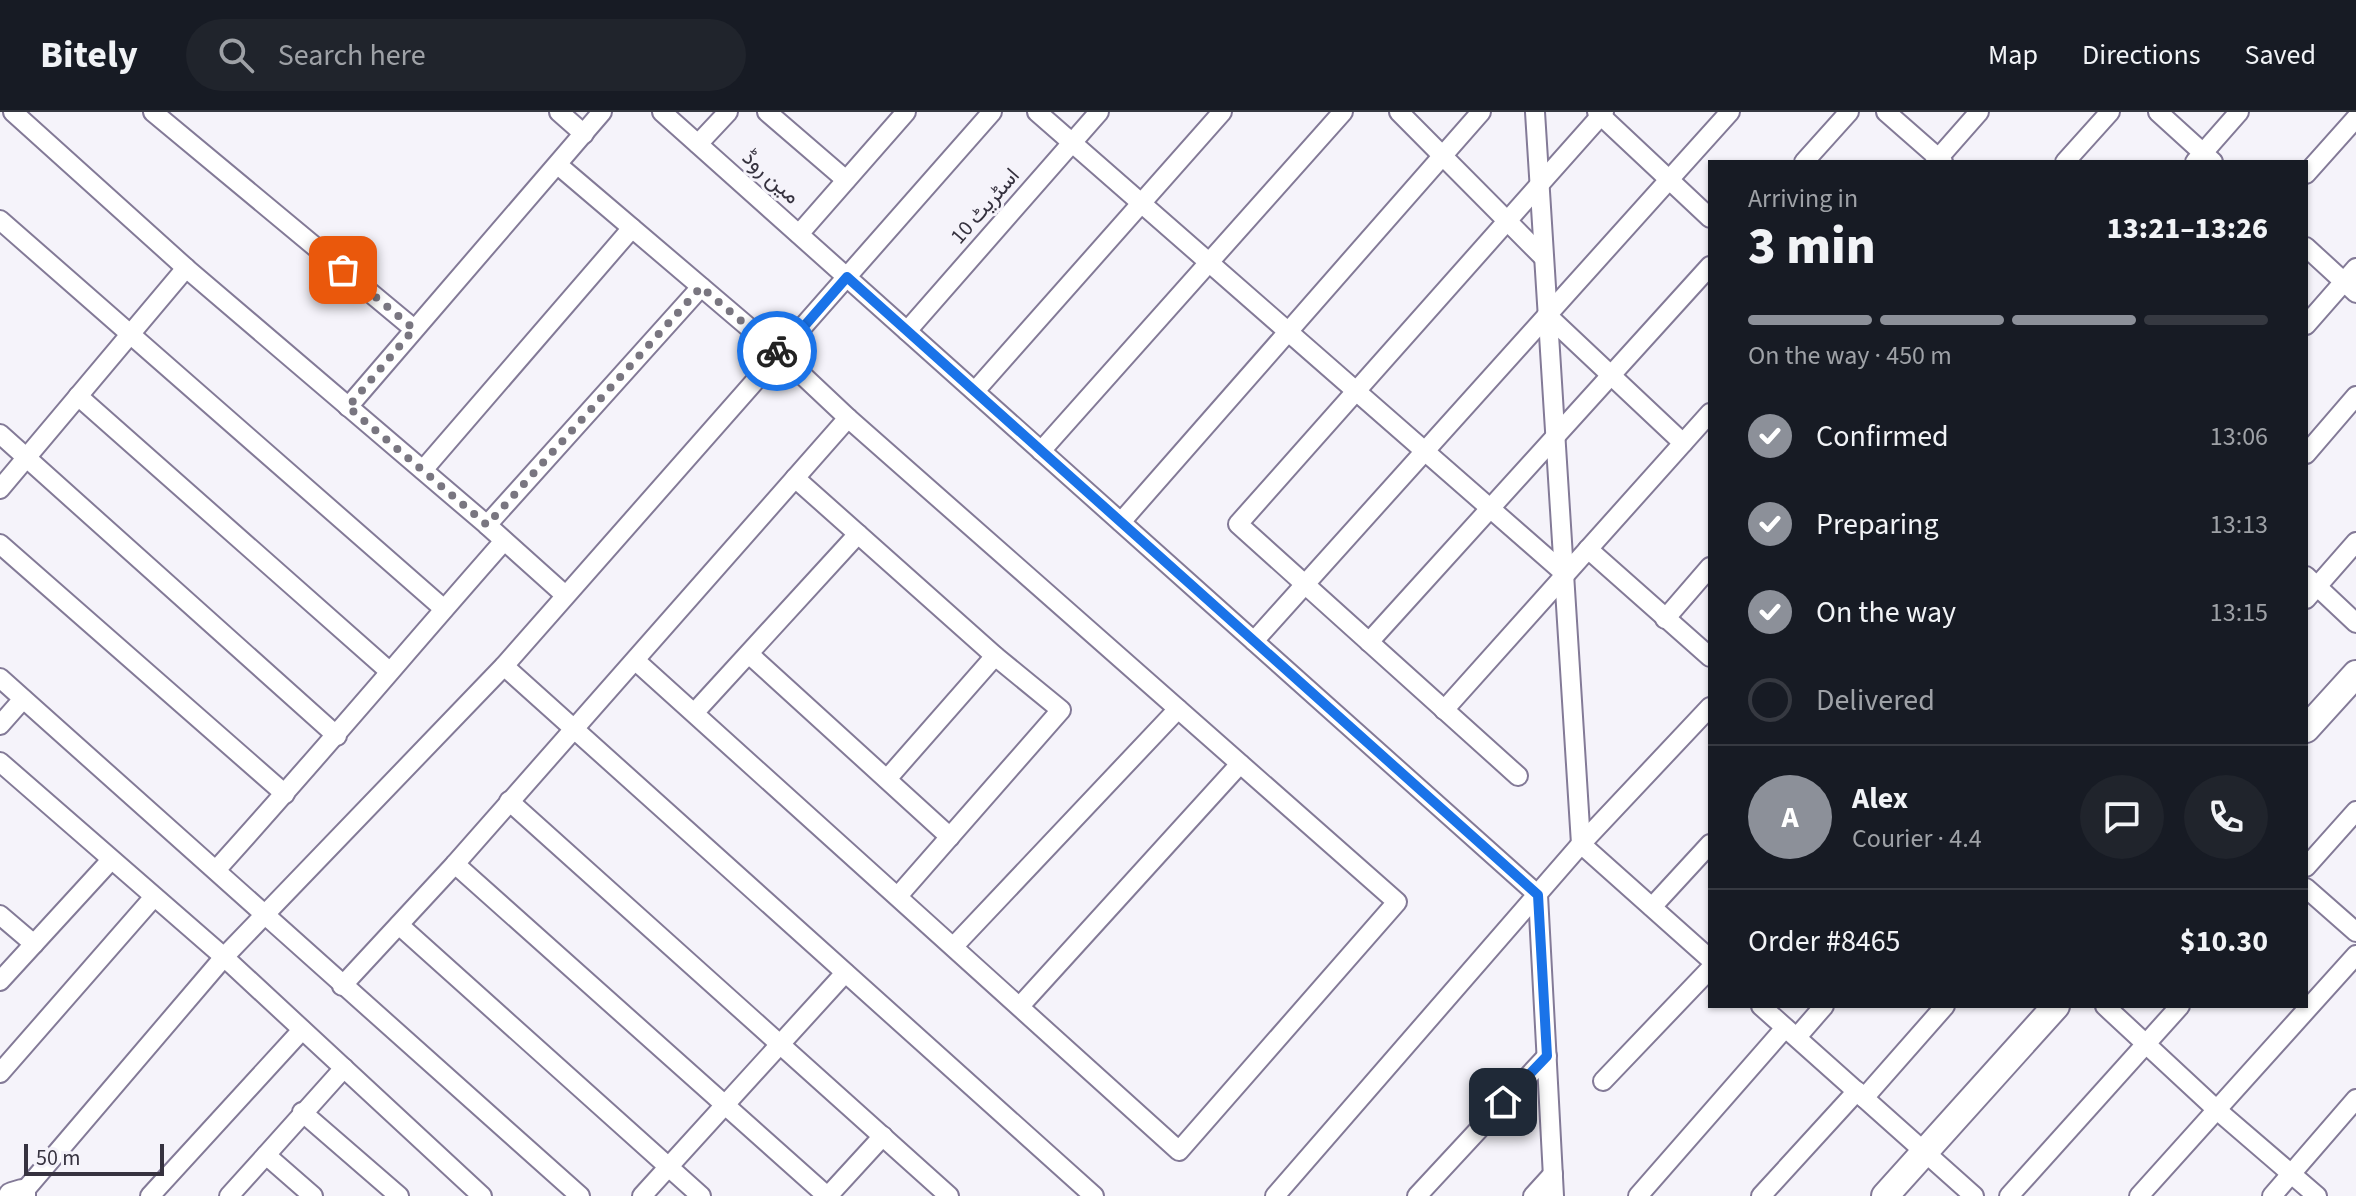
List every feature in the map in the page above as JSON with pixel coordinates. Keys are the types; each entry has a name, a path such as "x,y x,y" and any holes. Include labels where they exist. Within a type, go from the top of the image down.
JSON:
{"main road":[{"path":"2308,727 2356,674"},
{"path":"1885,1196 2054,1008"}],"street":[{"path":"153,112 414,329"},
{"path":"559,112 584,134"},
{"path":"348,407 602,112"},
{"name":"مین روڈ","path":"662,112 1538,895"},
{"path":"698,144 728,112"},
{"path":"767,112 846,180"},
{"path":"19,1195 224,957 504,666 992,112"},
{"path":"1037,112 1564,574"},
{"name":"اسٹریٹ 10","path":"907,331 1099,112"},
{"path":"975,391 1222,112"},
{"path":"1041,451 1343,112"},
{"path":"1399,112 1543,257"},
{"path":"1121,522 1481,112"},
{"path":"1535,112 1581,844 1708,957"},
{"path":"1254,641 1730,112"},
{"path":"1806,160 1849,112"},
{"path":"1886,112 1937,160"},
{"path":"1939,160 1979,112"},
{"path":"2067,160 2110,112"},
{"path":"2158,112 2204,159 2239,112"},
{"path":"1518,776 1238,524 1601,113 1668,181 1708,216"},
{"path":"799,234 899,114"},
{"path":"25,116 186,268 565,595"},
{"path":"2308,172 2356,118"},
{"path":"558,165 780,354 848,418 1397,902 1179,1151 636,661"},
{"path":"0,220 444,609"},
{"path":"423,470 632,228"},
{"path":"2308,248 2352,281 2308,323"},
{"path":"0,489 186,268"},
{"path":"1369,642 1708,268"},
{"path":"487,525 701,287"},
{"path":"1547,315 1683,443"},
{"path":"78,396 389,671"},
{"path":"2308,452 2356,396"},
{"path":"1444,710 1708,415"},
{"path":"342,986 636,661 848,418"},
{"path":"0,434 337,736"},
{"path":"795,478 995,656 1061,710 898,896"},
{"path":"695,712 858,534"},
{"path":"216,870 337,736 389,671 504,541"},
{"path":"2356,542 2310,587 2356,623"},
{"path":"0,544 285,794"},
{"path":"1588,549 1708,655"},
{"path":"1665,619 1708,569"},
{"path":"749,654 950,837"},
{"path":"887,779 995,656"},
{"path":"504,666 1094,1196"},
{"path":"0,678 580,1196"},
{"path":"0,725 23,699"},
{"path":"954,946 1178,709"},
{"path":"1275,1196 1581,844 1708,709"},
{"path":"0,762 224,957 482,1196"},
{"path":"1020,1006 1240,764"},
{"path":"509,801 949,1196"},
{"path":"2308,865 2356,811"},
{"path":"1652,907 1708,846"},
{"path":"0,981 111,860"},
{"path":"455,864 828,1196 883,1136"},
{"path":"2308,890 2356,932"},
{"path":"1538,895 1554,1196"},
{"path":"0,1073 153,898"},
{"path":"0,915 34,944"},
{"path":"399,925 701,1196"},
{"path":"2139,1196 2356,955"},
{"path":"1603,1081 1708,971"},
{"path":"642,1196 845,973"},
{"path":"1763,1008 1860,1094 1919,1157 1974,1196"},
{"path":"1638,1196 1791,1032 1821,1008"},
{"path":"1761,1196 1943,1008"},
{"path":"2107,1008 2217,1110 2317,1196"},
{"path":"2009,1196 2178,1008"},
{"path":"150,1196 302,1030"},
{"path":"1417,1196 1547,1056"},
{"path":"229,1196 344,1068"},
{"path":"2272,1196 2356,1099"},
{"path":"302,1112 399,1196"},
{"path":"266,1155 313,1196"},
{"path":"1533,1196 1553,1174"}],"way so far":[{"path":"343,270 414,329 348,407 487,525 701,287 777,351"}],"route":[{"path":"777,351 780,354 847,277 1538,895 1547,1056 1503,1102"}]}
